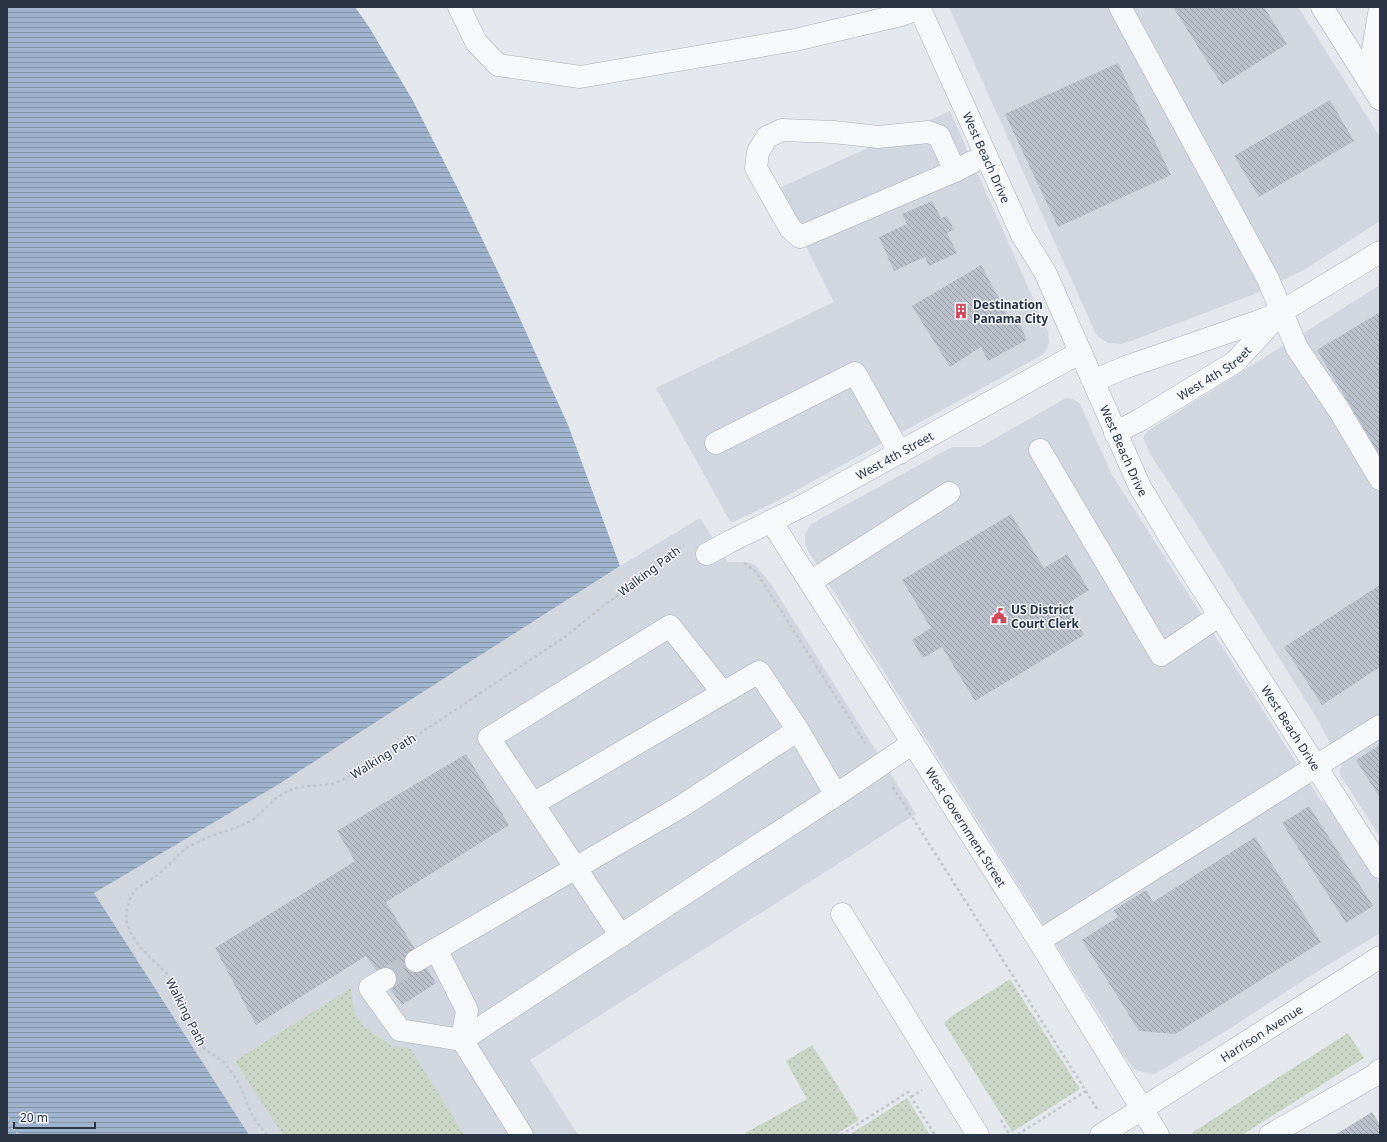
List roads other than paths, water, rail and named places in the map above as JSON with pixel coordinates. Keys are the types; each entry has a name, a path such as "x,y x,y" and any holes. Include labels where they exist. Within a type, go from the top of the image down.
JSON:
{"street":[{"path":"459,7 476,42 498,65 580,77 794,40 901,15 920,8"},
{"path":"1120,7 1268,279 1297,348 1339,410 1380,479"},
{"path":"1322,7 1380,99"},
{"name":"West Beach Drive","path":"920,8 1022,235 1045,272 1140,487 1380,867"},
{"path":"1368,80 1380,8"},
{"path":"955,171 939,136 928,132 878,137 834,132 782,130 767,137 758,152 756,168 790,228 800,237 955,171 986,155"},
{"name":"West 4th Street","path":"1093,381 1126,367 1257,322 1281,312 1380,252"},
{"name":"West 4th Street","path":"1115,433 1140,420 1235,362 1281,312"},
{"name":"West 4th Street","path":"707,554 806,504 1081,352"},
{"path":"716,443 855,373 900,453"},
{"path":"1040,450 1161,655 1220,615"},
{"path":"810,582 949,493"},
{"name":"West Government Street","path":"772,520 1039,942 1158,1135"},
{"path":"621,936 489,738 670,626 723,693"},
{"path":"533,804 758,672 798,730 836,795"},
{"path":"1039,942 1380,726"},
{"path":"416,961 682,806 798,730"},
{"path":"385,979 370,988 400,1030 462,1040 913,743"},
{"path":"842,914 978,1135"},
{"path":"436,949 467,1010 462,1040 522,1135"},
{"name":"Harrison Avenue","path":"1101,1135 1380,957"},
{"path":"1270,1135 1378,1078"}],"water":[{"path":"7,7 355,7 369,27 412,99 462,197 511,299 568,425 620,566 279,784 94,893 249,1135 7,1135"}],"tunnel":[{"path":"385,979 416,961"}],"place":[{"name":"Destination Panama City","path":"961,311"},
{"name":"US District Court Clerk","path":"999,616"}]}
